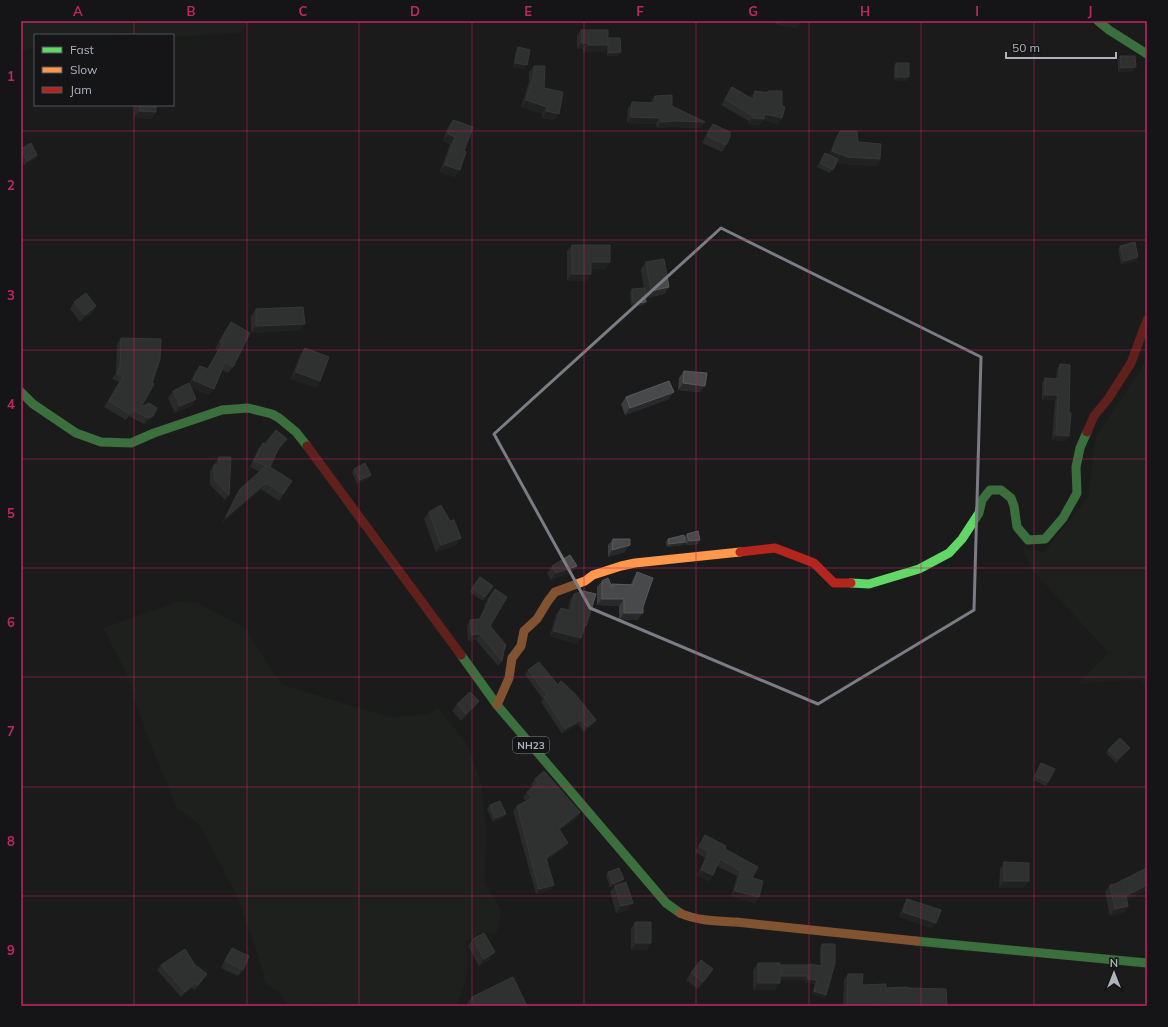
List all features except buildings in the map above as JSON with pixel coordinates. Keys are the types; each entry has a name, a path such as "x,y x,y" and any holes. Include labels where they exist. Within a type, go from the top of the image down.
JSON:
{"main road":[{"path":"1098,21 1109,30 1147,54"},
{"path":"497,705 509,678 512,658 521,646 524,631 537,619 554,592 585,581 593,575 621,566 635,563 775,548 814,563 834,583 870,584 919,569 949,553 962,539 979,512 982,500 990,490 1001,490 1011,498 1014,506 1017,527 1028,540 1045,539 1063,518 1077,492 1076,467 1080,448 1094,416 1108,399 1131,363 1147,320"},
{"name":"NH23","path":"21,392 33,404 76,433 101,442 131,443 154,433 222,410 248,408 268,413 279,418 296,432 305,443 497,705 666,903 677,911 691,917 1147,963"}],"highlighted area":[{"path":"721,228 981,357 974,610 818,704 590,608 494,434"}],"shaded area":[{"path":"21,21 246,21 242,33 174,37 174,34 144,34 125,32 104,34 34,34 34,46 21,53"},
{"path":"1147,356 1147,689 1138,679 1077,684 1109,653 1032,570 1022,548 1044,552 1088,497 1096,436 1142,368"},
{"path":"180,601 197,603 246,628 267,664 283,685 389,717 429,714 438,708 467,744 481,782 486,826 485,884 501,910 497,934 481,933 466,941 468,964 465,982 457,1006 335,1006 319,1003 314,1006 288,1006 279,992 266,984 256,949 236,894 199,824 176,807 148,738 126,672 103,628"}],"traffic: fast":[{"path":"1098,21 1109,30 1147,54"},
{"path":"21,392 33,404 76,433 101,442 131,443 154,433 222,410 248,408 272,414 279,418 296,432 307,446"},
{"path":"851,583 869,584 919,569 949,553 962,539 979,513 982,500 990,490 1001,490 1011,498 1014,506 1017,527 1028,540 1045,539 1063,518 1077,493 1076,467 1080,448 1087,432"},
{"path":"461,655 497,705 666,903 680,913"},
{"path":"916,941 1147,963"}],"traffic: slow":[{"path":"497,705 509,678 512,658 521,646 524,631 537,619 555,592 585,581 593,575 621,566 635,563 740,552"},
{"path":"680,913 693,918 707,920 916,941"}],"traffic: jam":[{"path":"1087,432 1094,416 1108,399 1131,363 1147,320"},
{"path":"307,446 461,655"},
{"path":"740,552 775,548 814,563 834,583 851,583"}]}
